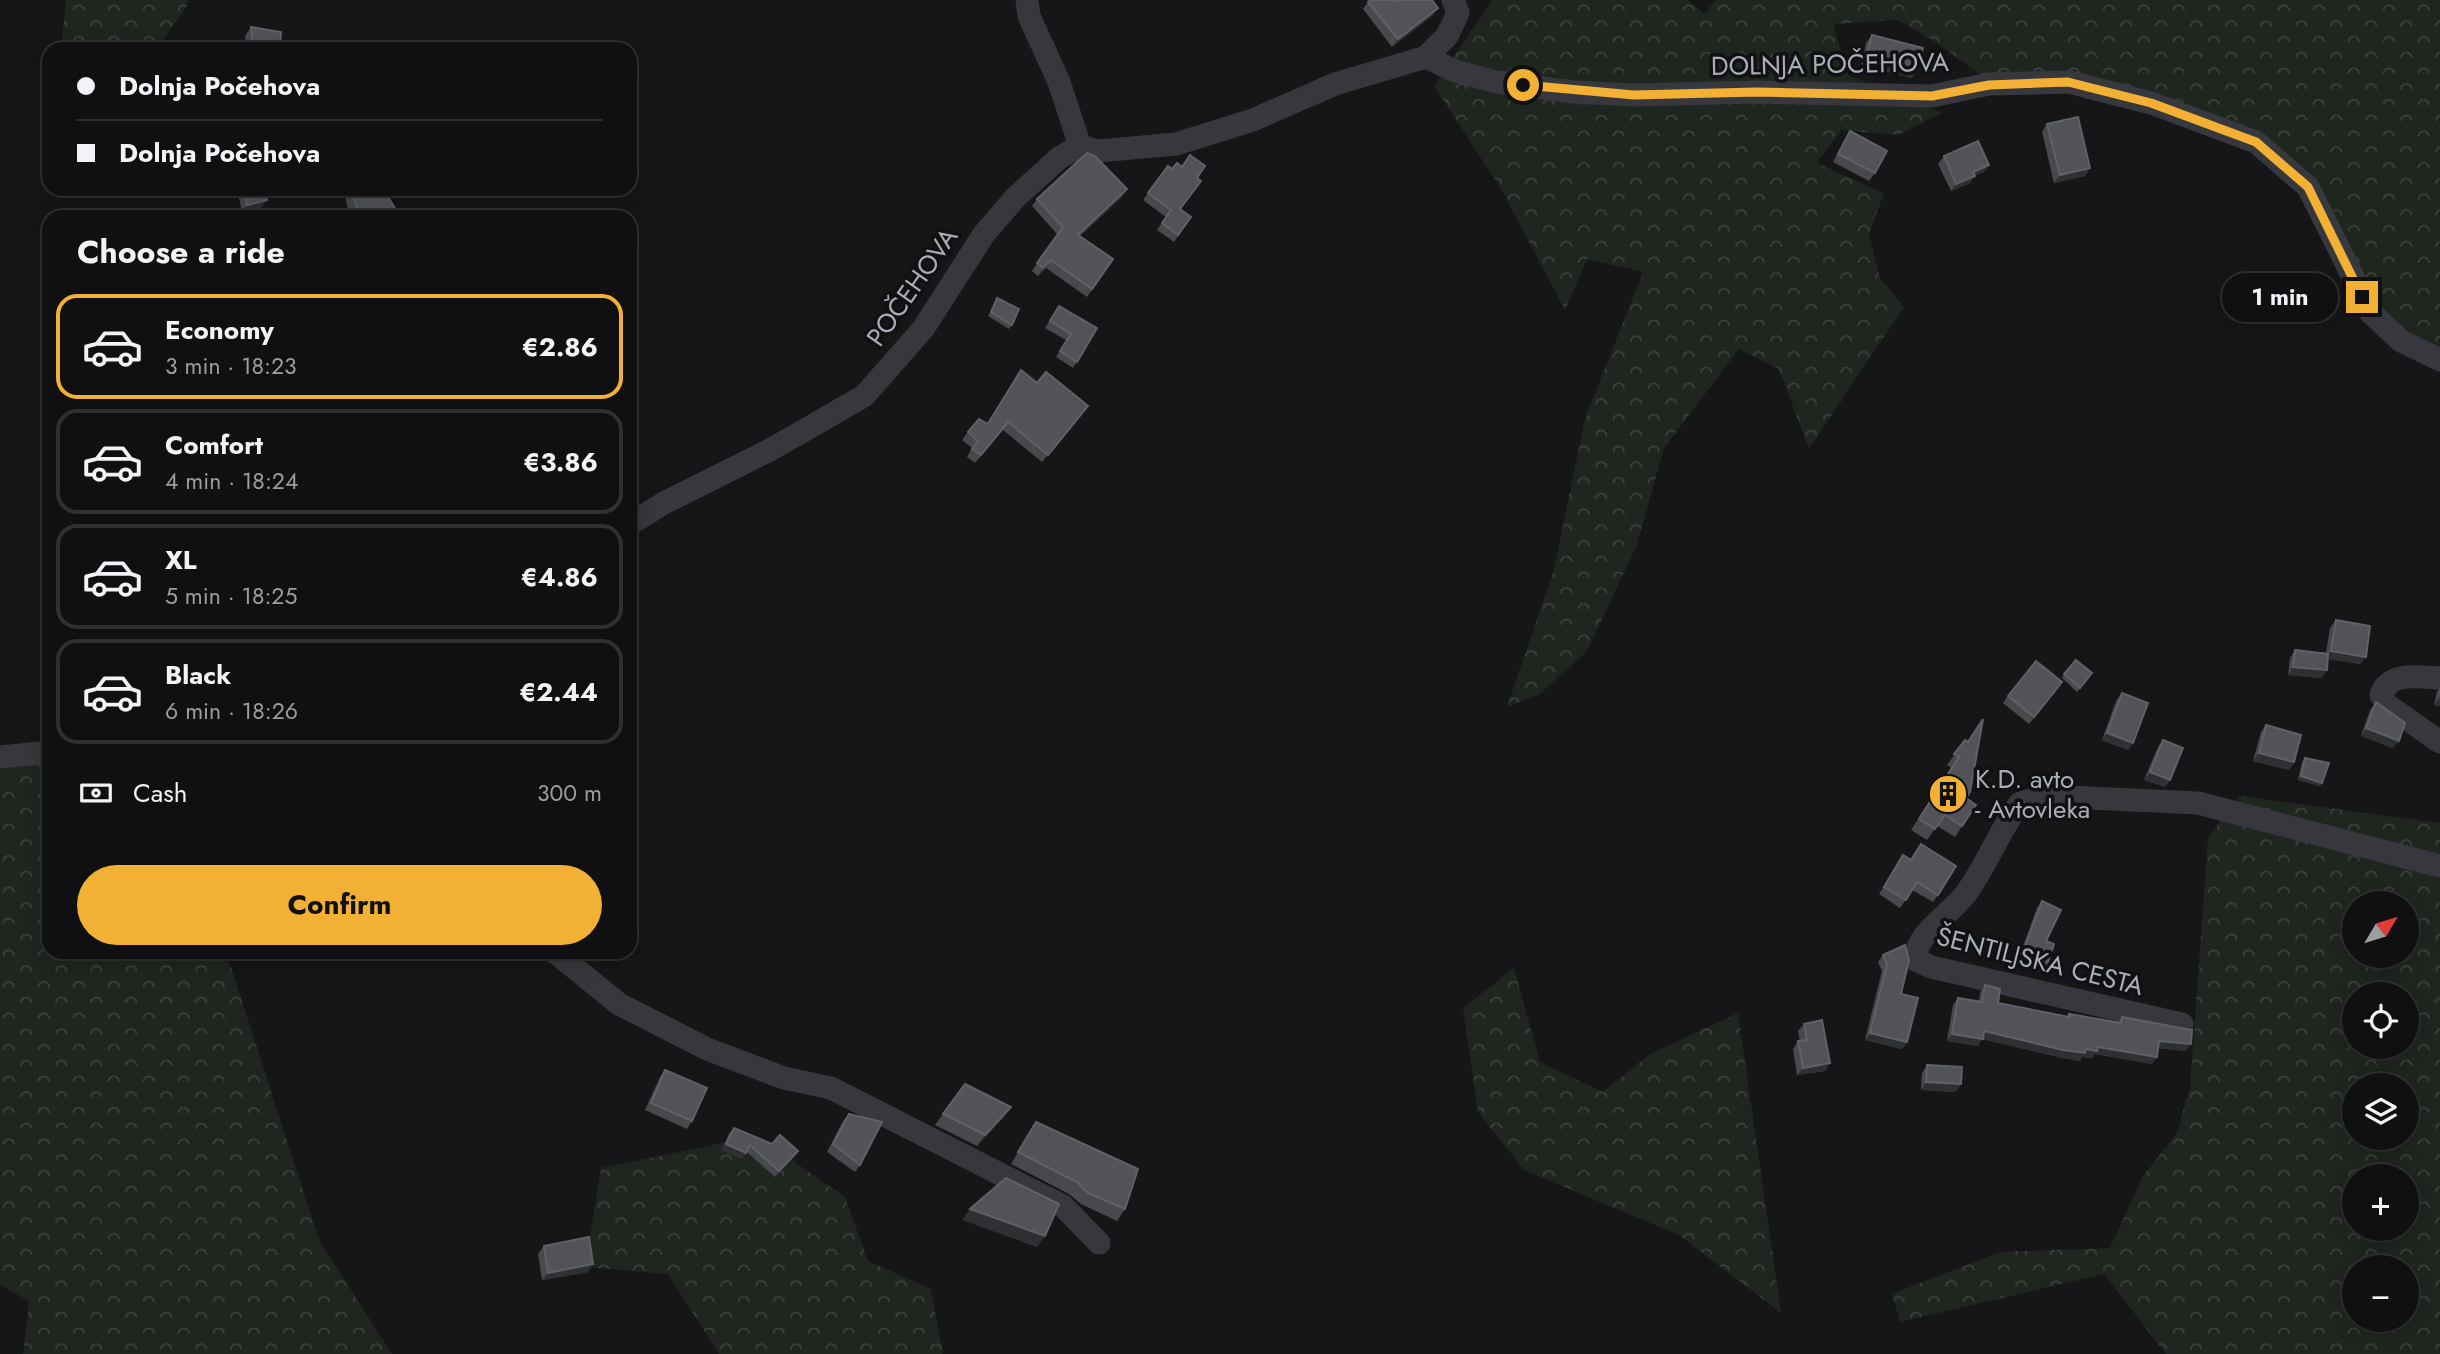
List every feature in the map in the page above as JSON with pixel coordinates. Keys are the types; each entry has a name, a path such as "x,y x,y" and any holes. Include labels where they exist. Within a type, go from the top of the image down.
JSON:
{"street":[{"path":"1027,0 1029,16 1059,82 1080,146 1098,151 1176,144 1253,120 1335,85 1426,57 1447,36 1458,13 1453,0"},
{"name":"DOLNJA POČEHOVA","path":"1426,57 1454,71 1497,82 1574,92 1634,95 1757,92 1932,96 1989,85 2068,82 2151,103 2256,142 2308,187 2371,313 2401,341 2440,359"},
{"name":"POČEHOVA","path":"637,520 664,503 770,450 864,396 923,329 984,234 1016,197 1059,158 1080,146"},
{"path":"2440,678 2397,678 2384,685 2381,695 2387,705 2440,742"},
{"path":"0,757 42,753"},
{"name":"ŠENTILJSKA CESTA","path":"2182,1024 1931,967 1916,960 1915,953 1920,941 1964,895 2020,803 2046,796 2198,803 2440,866"},
{"path":"564,959 619,1004 707,1049 785,1078 831,1088 1063,1206 1099,1243"}],"green space":[{"path":"66,0 188,0 187,6 162,42 62,42"},
{"path":"1492,0 1688,0 1704,14 1716,0 2440,0 2440,354 2374,310 2311,184 2152,99 1989,81 1937,43 1898,20 1833,24 1848,75 1942,113 1898,135 1841,130 1817,163 1884,193 1869,234 1880,278 1904,307 1809,449 1779,369 1739,349 1664,448 1636,547 1587,651 1540,694 1507,707 1553,573 1585,419 1643,272 1587,259 1565,310 1500,187 1434,86"},
{"path":"42,749 42,959 226,959 319,1240 392,1354 23,1354 29,1301 0,1285 0,752"},
{"path":"2240,796 2440,823 2440,1354 2166,1354 2104,1274 1900,1322 1892,1294 2000,1252 2110,1248 2143,1176 2177,1133 2190,1087 2208,838"},
{"path":"1514,968 1540,1062 1603,1092 1650,1054 1738,1013 1781,1313 1679,1235 1524,1170 1478,1112 1463,1008"},
{"path":"757,1136 845,1197 868,1261 931,1289 943,1354 719,1354 668,1274 585,1267 601,1168"}],"building":[{"path":"1432,0 1438,8 1398,39 1368,2"},
{"path":"251,27 281,32 280,42 252,42"},
{"path":"1872,35 1923,48 1917,70 1866,58"},
{"path":"2078,117 2090,168 2060,175 2047,124"},
{"path":"1850,131 1887,151 1875,173 1838,154"},
{"path":"1978,141 1989,165 1973,172 1975,176 1956,184 1944,156"},
{"path":"1087,153 1095,156 1127,189 1078,235 1113,259 1092,289 1051,260 1043,268 1037,263 1063,227 1037,199"},
{"path":"1190,155 1205,166 1197,178 1201,181 1180,209 1191,217 1178,235 1162,223 1171,210 1148,193 1168,166 1172,169 1177,163 1182,167"},
{"path":"245,196 266,196 267,200 247,205"},
{"path":"354,196 387,196 396,210 359,210"},
{"path":"997,298 1019,309 1012,325 991,312"},
{"path":"1059,306 1097,328 1077,362 1060,351 1071,334 1050,321"},
{"path":"1021,370 1037,383 1046,372 1088,406 1048,455 1008,422 981,455 972,449 978,441 968,432 979,419 988,424"},
{"path":"2336,620 2370,626 2366,657 2331,651"},
{"path":"2295,650 2328,654 2327,670 2293,667"},
{"path":"2076,660 2092,673 2080,688 2064,674"},
{"path":"2036,661 2062,682 2034,717 2008,696"},
{"path":"2122,693 2148,703 2133,743 2107,733"},
{"path":"2376,702 2405,723 2399,741 2366,728"},
{"name":"K.D. avto - Avtovleka","path":"1983,719 1970,792 1966,798 1976,805 1962,826 1945,815 1935,829 1919,819 1959,757 1954,754 1965,740 1968,742"},
{"path":"2266,725 2301,735 2294,762 2259,753"},
{"path":"2163,740 2183,748 2170,780 2150,772"},
{"path":"2305,758 2329,763 2322,783 2301,776"},
{"path":"1921,844 1956,866 1938,895 1917,882 1906,900 1884,887 1903,855 1911,860"},
{"path":"2042,901 2061,910 2046,941 2054,944 2047,965 2021,957"},
{"path":"1905,945 1909,960 1901,994 1918,998 1907,1042 1870,1033 1887,964 1883,955"},
{"path":"1985,985 2000,989 1998,1003 2069,1017 2069,1014 2121,1023 2122,1017 2192,1030 2191,1044 2159,1041 2157,1057 2098,1047 2097,1051 2086,1049 2085,1053 2063,1050 1984,1031 1983,1039 1952,1034 1958,998 1982,1002"},
{"path":"1822,1020 1830,1063 1803,1068 1798,1041 1807,1040 1804,1024"},
{"path":"1927,1065 1962,1067 1961,1084 1926,1082"},
{"path":"665,1070 707,1088 692,1121 651,1103"},
{"path":"965,1084 1011,1107 985,1135 943,1114"},
{"path":"849,1114 882,1122 860,1165 833,1144"},
{"path":"1036,1122 1138,1169 1125,1209 1088,1193 1077,1182 1018,1152"},
{"path":"734,1128 772,1144 780,1135 798,1151 779,1171 750,1145 746,1153 726,1144"},
{"path":"1006,1178 1059,1204 1045,1236 970,1209"},
{"path":"589,1237 593,1264 548,1273 544,1246"}],"place":[{"name":"K.D. avto - Avtovleka","path":"1948,794"}],"route":[{"path":"1523,85 1574,92 1634,95 1757,92 1932,96 1989,85 2068,82 2151,103 2256,142 2308,187 2362,297"}]}
